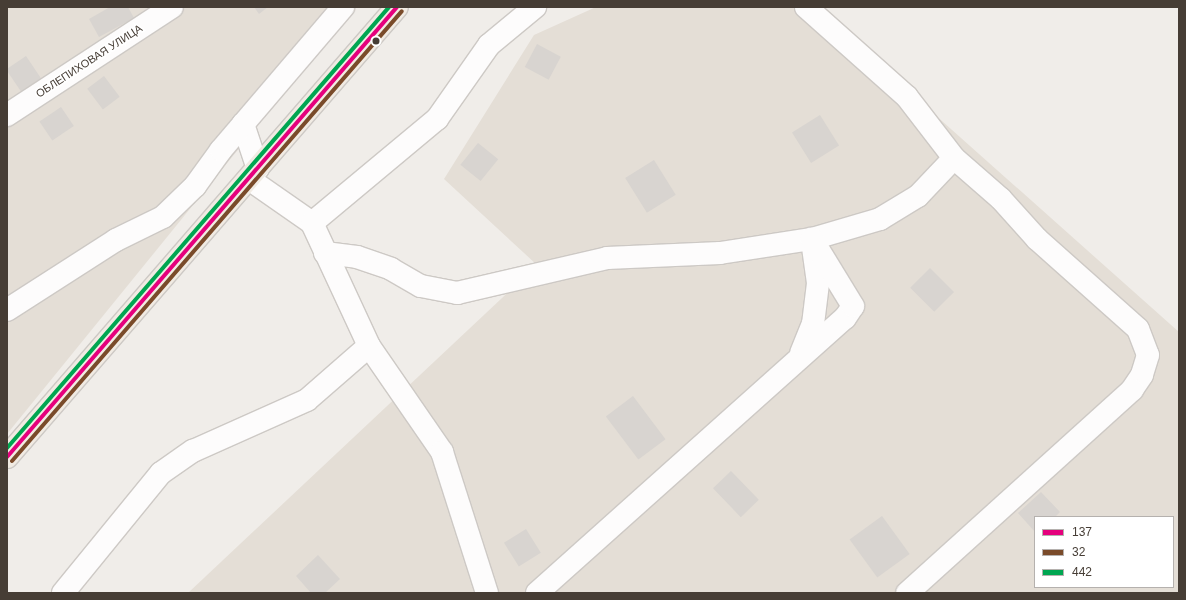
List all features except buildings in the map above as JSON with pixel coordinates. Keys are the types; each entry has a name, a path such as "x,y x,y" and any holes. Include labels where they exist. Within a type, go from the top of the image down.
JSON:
{"main road":[{"path":"7,457 397,7"}],"street":[{"name":"ОБЛЕПИХОВАЯ УЛИЦА","path":"7,115 172,7"},
{"path":"7,310 116,240 163,217 195,186 243,124 343,7"},
{"path":"312,223 437,119 489,45 535,7"},
{"path":"806,7 908,97 954,158 1002,200 1037,239 1138,329 1148,355 1142,375 1132,390 907,593"},
{"path":"243,124 253,174 312,223 369,346 442,452 487,593"},
{"path":"325,253 357,257 391,269 421,286 457,293 607,258 720,253 812,239 880,219 918,196 954,158"},
{"path":"537,593 798,359 853,306 812,239"},
{"path":"798,359 814,324 818,283 812,239"},
{"path":"63,593 161,473 193,450 307,400 369,346"}],"shaded area":[{"path":"7,7 354,7 7,434"},
{"path":"596,7 814,7 1179,332 1179,593 188,593 537,265 444,179 534,35"}],"transit line":[{"name":"442","path":"7,448 389,7"},
{"name":"137","path":"7,457 397,7"},
{"name":"32","path":"12,461 402,11"}]}
